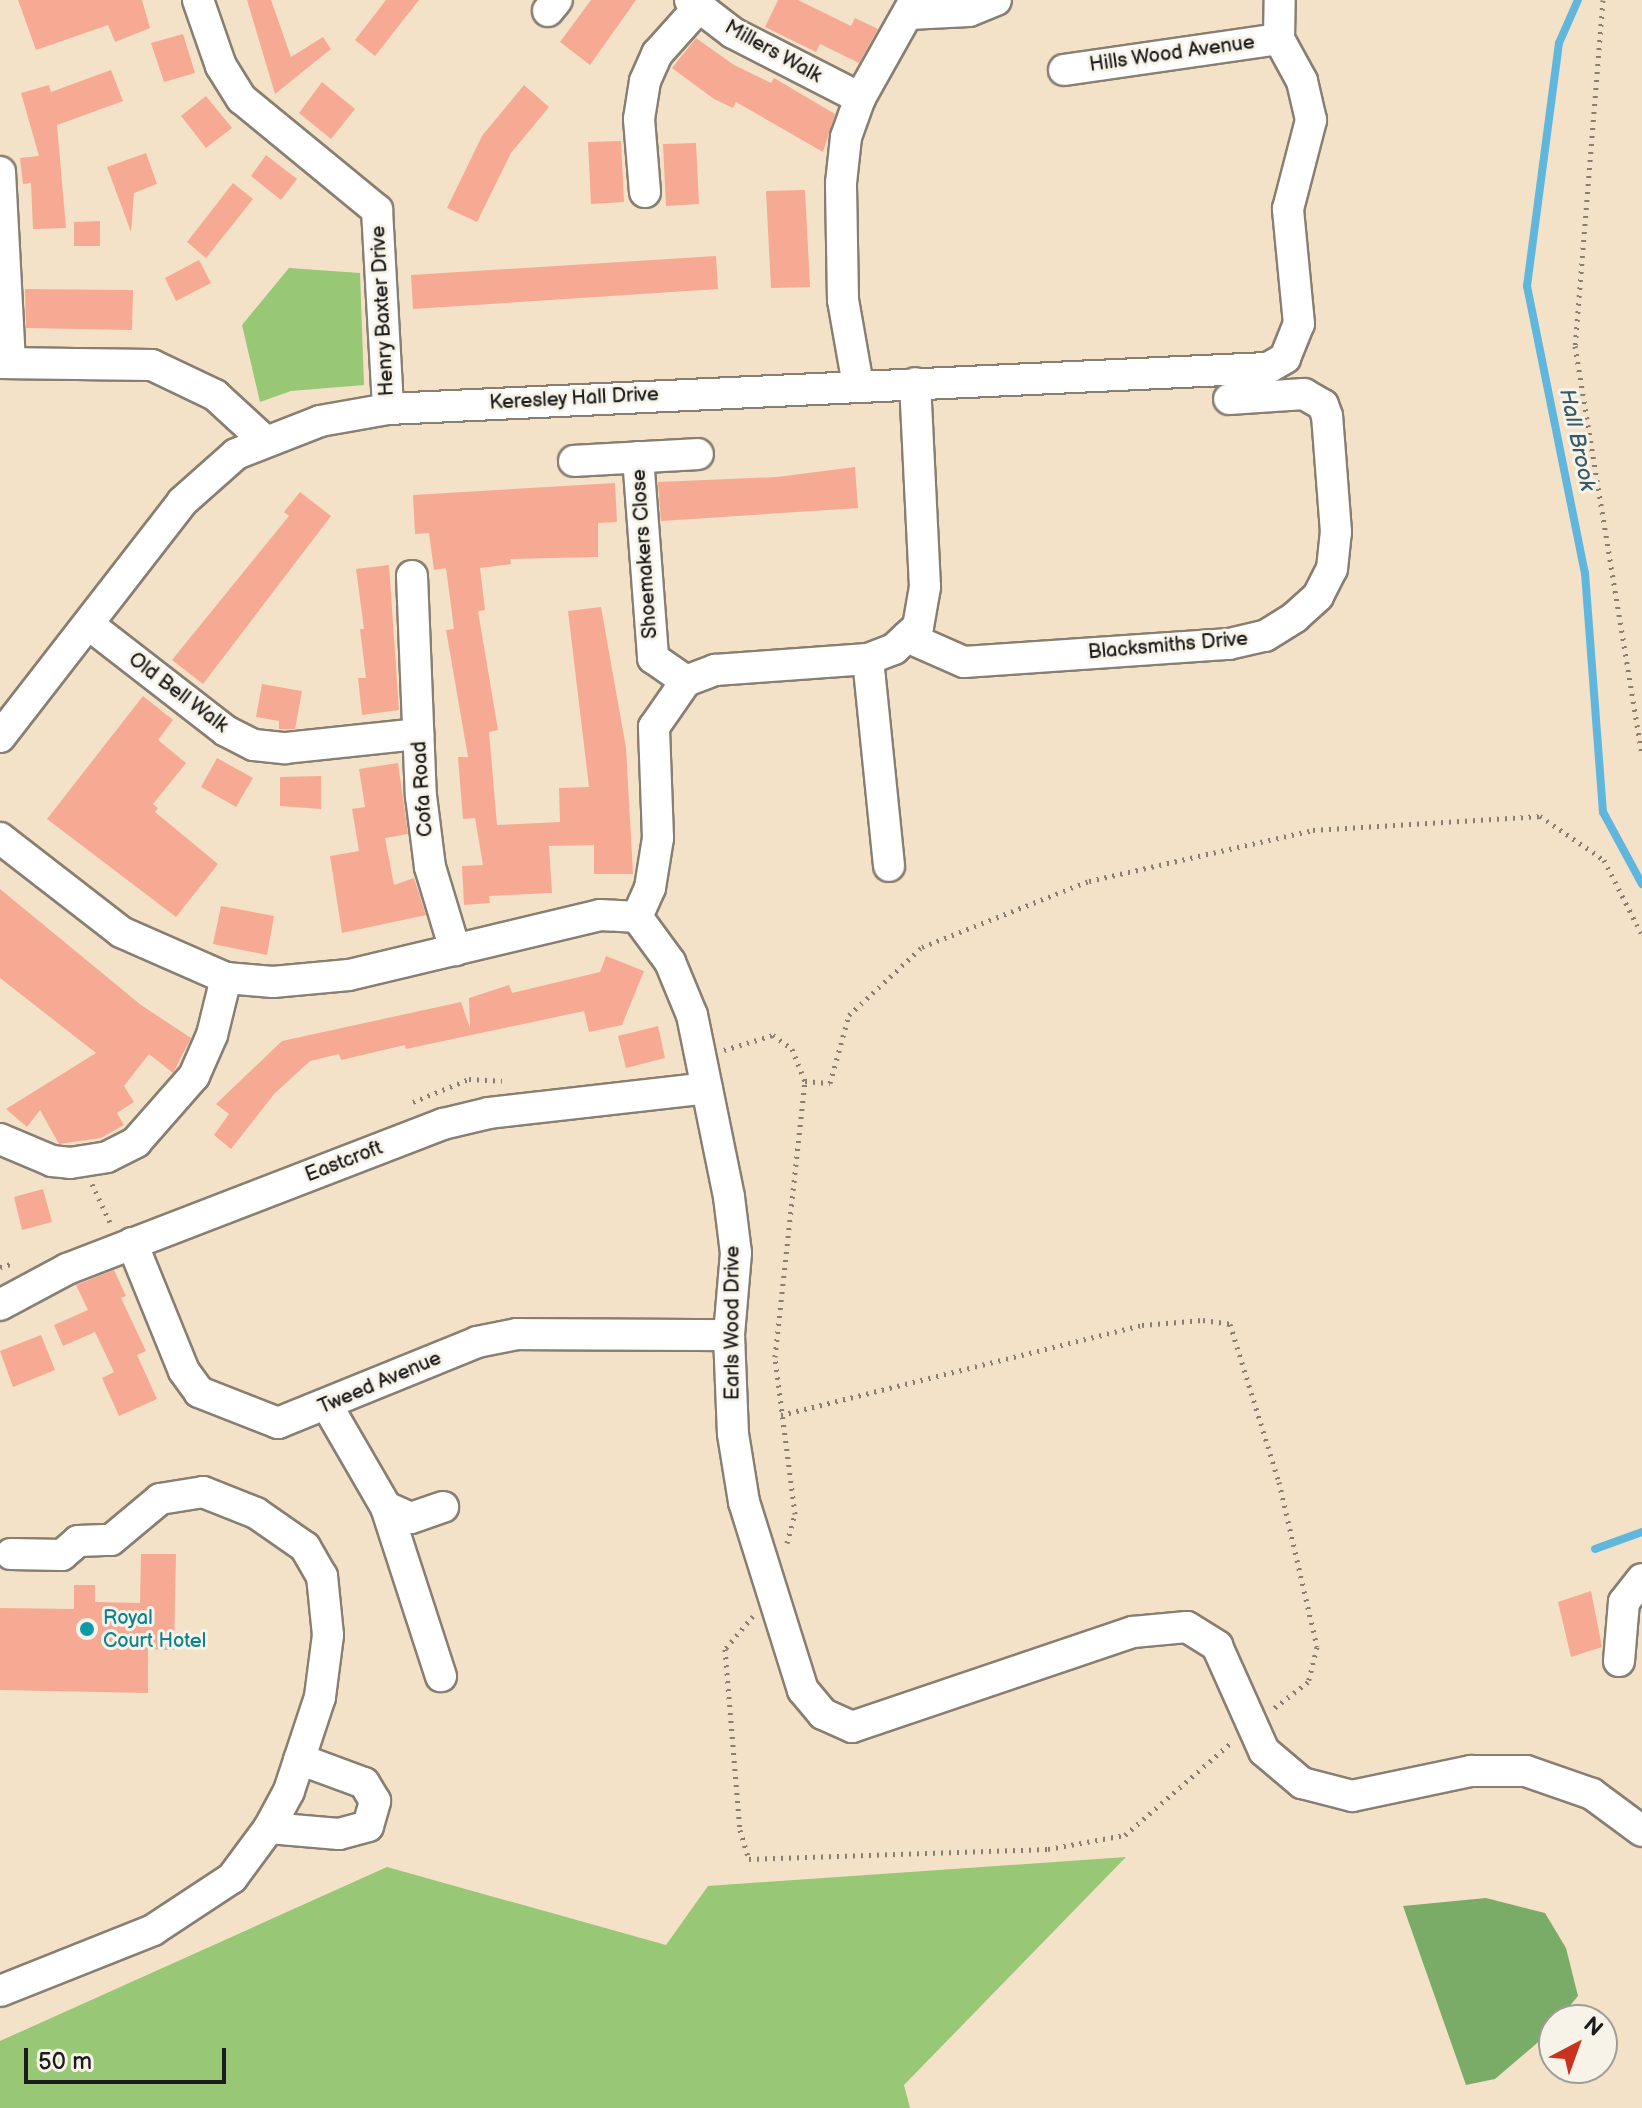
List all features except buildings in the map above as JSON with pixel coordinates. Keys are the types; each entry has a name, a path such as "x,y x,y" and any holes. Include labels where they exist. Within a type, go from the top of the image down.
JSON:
{"street":[{"name":"Henry Baxter Drive","path":"198,0 221,66 242,99 377,210 388,409"},
{"path":"858,385 843,300 841,225 846,137 860,98 912,7 969,11 996,0"},
{"name":"Hills Wood Avenue","path":"1280,0 1279,39 1302,81 1311,120 1288,209 1299,324 1285,358"},
{"path":"645,192 639,119 645,81 657,54 694,3"},
{"name":"Millers Walk","path":"694,3 733,33 860,98"},
{"name":"Hills Wood Avenue","path":"1064,70 1279,39"},
{"path":"0,172 5,363 152,365 215,395 265,441"},
{"name":"Keresley Hall Drive","path":"0,737 182,502 236,454 320,421 388,409 1268,368 1285,358"},
{"path":"0,838 121,932 226,978 273,982 349,975 600,915 637,917 650,888 658,838 654,727 686,681 715,670 868,659 894,649 907,637 925,611 915,383"},
{"name":"Blacksmiths Drive","path":"907,637 964,662 1229,644 1265,636 1295,617 1318,596 1332,569 1336,532 1327,416 1323,405 1304,394 1229,399"},
{"path":"574,461 698,454"},
{"name":"Shoemakers Close","path":"638,457 653,658 686,681"},
{"name":"Cofa Road","path":"412,576 421,714 418,734 430,867 455,950"},
{"name":"Old Bell Walk","path":"88,624 226,731 254,745 285,748 418,734"},
{"path":"868,659 889,866"},
{"name":"Earls Wood Drive","path":"637,917 670,962 692,1015 736,1253 729,1335 733,1434 744,1502 803,1690 823,1714 852,1727 1133,1632 1187,1627 1217,1646 1250,1727 1277,1766 1328,1792 1352,1796 1471,1771 1526,1771 1592,1794 1642,1831"},
{"path":"0,1139 52,1161 82,1162 107,1157 136,1142 194,1076 212,1035 226,978"},
{"name":"Eastcroft","path":"0,1305 67,1269 443,1124 489,1113 707,1088"},
{"name":"Tweed Avenue","path":"132,1243 184,1371 199,1392 278,1423 328,1407 477,1342 517,1334 729,1335"},
{"path":"328,1407 386,1507 441,1676"},
{"path":"0,1991 153,1930 232,1878 269,1828 299,1759 320,1697 328,1635 322,1576 305,1547 256,1513 203,1492 160,1499 111,1540 78,1541 62,1555 11,1554"},
{"path":"386,1507 411,1518 443,1507"},
{"path":"1619,1661 1624,1602 1642,1579"},
{"path":"269,1828 339,1834 368,1826 375,1801 364,1783 299,1759"}],"path":[{"path":"1603,0 1575,346 1642,755"},
{"path":"805,1081 830,1083 849,1015 922,947 1089,881 1313,830 1540,816 1604,860 1642,935"},
{"path":"700,1058 773,1035 792,1049 805,1081 775,1357 795,1514 783,1555"},
{"path":"398,1109 469,1079 514,1081"},
{"path":"82,1162 113,1229 101,1234"},
{"path":"0,1267 26,1260"},
{"path":"761,1606 725,1649 740,1830 749,1859 1048,1849 1125,1835 1250,1727 1308,1682 1317,1647 1279,1482 1230,1324 1203,1320 1142,1325 781,1415"}],"green space":[{"path":"289,268 360,273 364,385 291,391 260,402 242,325"},
{"path":"1126,1857 904,2085 910,2108 0,2108 0,2041 387,1867 666,1945 708,1886"},
{"path":"1486,1898 1545,1913 1566,1948 1578,1996 1571,2004 1538,2004 1538,2042 1495,2079 1466,2085 1403,1906"}],"waterway":[{"name":"Hall Brook","path":"1578,0 1559,43 1527,286 1585,573 1603,812 1642,884"},
{"path":"1595,1549 1642,1532"}],"place":[{"name":"Royal Court Hotel","path":"87,1629"}]}
